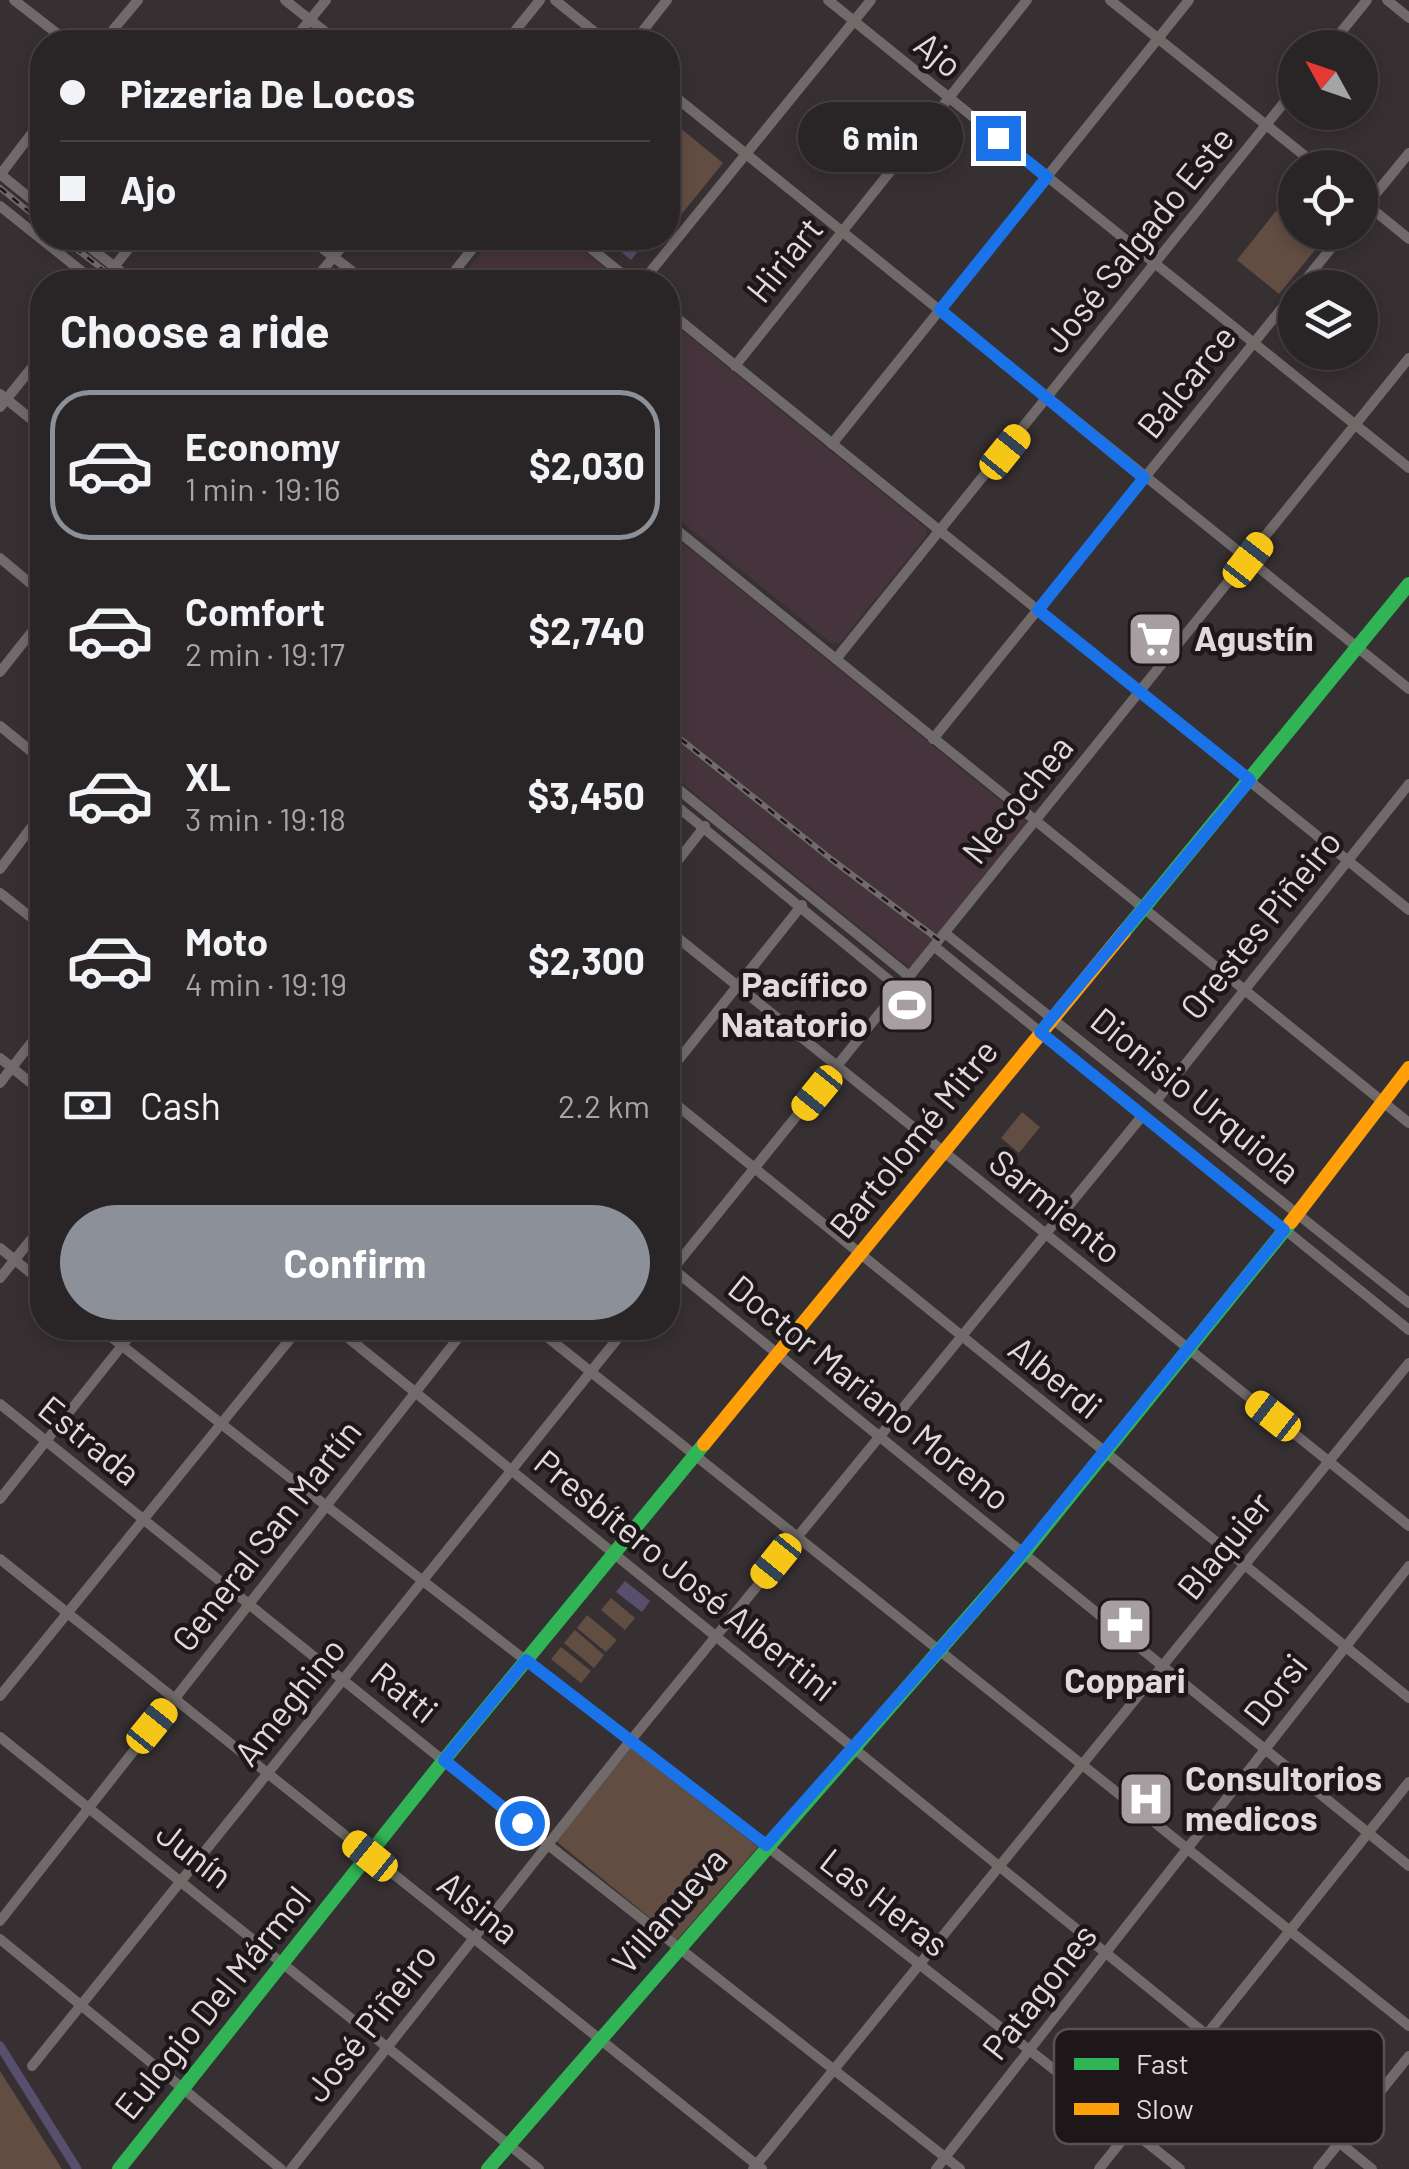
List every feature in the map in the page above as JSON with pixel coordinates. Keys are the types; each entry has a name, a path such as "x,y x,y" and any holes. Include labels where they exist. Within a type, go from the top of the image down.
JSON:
{"street":[{"path":"14,0 53,30"},
{"path":"113,30 138,0"},
{"path":"285,0 323,30"},
{"path":"302,30 326,0"},
{"path":"516,30 540,0"},
{"path":"555,0 592,30"},
{"path":"644,30 668,0"},
{"name":"Ajo","path":"828,0 1409,468"},
{"path":"680,235 870,0"},
{"name":"Hiriart","path":"735,366 1027,0"},
{"path":"1110,0 1298,150"},
{"path":"832,444 1189,0"},
{"path":"1342,30 1366,0"},
{"path":"1387,0 1409,18"},
{"path":"680,102 1409,690"},
{"name":"José Salgado Este","path":"836,659 1278,110"},
{"path":"30,135 0,174 30,198"},
{"path":"1378,188 1409,153"},
{"path":"0,206 30,230"},
{"path":"1378,217 1409,239"},
{"path":"55,250 80,270"},
{"path":"93,250 118,270"},
{"path":"114,267 127,250"},
{"path":"325,250 351,270"},
{"path":"324,270 340,250"},
{"path":"456,270 471,250"},
{"path":"593,250 617,270"},
{"path":"652,270 668,250"},
{"name":"Balcarce","path":"1313,270 1329,250"},
{"name":"Balcarce","path":"933,739 1278,313"},
{"path":"680,321 1409,910"},
{"name":"Necochea","path":"680,1256 838,1068 1409,358"},
{"path":"30,368 2,400 30,420"},
{"path":"680,533 1409,1124"},
{"path":"0,558 30,583"},
{"name":"Bartolomé Mitre","path":"696,1456 858,1253 1409,584"},
{"path":"0,672 30,634"},
{"path":"0,726 30,750"},
{"name":"Orestes Piñeiro","path":"1156,1100 1409,784"},
{"path":"680,791 910,978"},
{"path":"680,809 900,989"},
{"path":"680,858 712,818"},
{"path":"0,869 30,828"},
{"path":"0,893 30,917"},
{"path":"680,1058 809,896"},
{"name":"Dionisio Urquiola","path":"946,934 1409,1303"},
{"name":"Sarmiento","path":"680,940 1409,1526"},
{"name":"Dionisio Urquiola","path":"935,947 1409,1330"},
{"path":"0,1083 30,1045"},
{"path":"0,1058 30,1082"},
{"name":"Villanueva","path":"488,2169 1024,1552 1297,1214 1409,1068"},
{"name":"Alberdi","path":"680,1108 1409,1698"},
{"path":"796,1536 1143,1115"},
{"path":"0,1278 30,1241"},
{"path":"0,1248 30,1272"},
{"name":"Doctor Mariano Moreno","path":"680,1278 1409,1866"},
{"name":"Las Heras","path":"115,1340 1054,2069"},
{"path":"0,1499 127,1340"},
{"path":"0,1696 289,1340"},
{"name":"Presbítero José Albertini","path":"351,1340 1200,2029"},
{"name":"General San Martín","path":"0,1921 457,1340"},
{"path":"551,1340 1409,2026"},
{"path":"591,1373 617,1340"},
{"name":"Blaquier","path":"757,2168 1409,1363"},
{"name":"Ameghino","path":"32,2066 591,1373"},
{"name":"Estrada","path":"0,1404 144,1520"},
{"name":"Eulogio Del Mármol","path":"119,2169 444,1760 696,1456"},
{"name":"Ratti","path":"144,1520 960,2169"},
{"name":"José Piñeiro","path":"291,2169 796,1536"},
{"name":"Alsina","path":"0,1559 757,2168"},
{"name":"Dorsi","path":"1186,1848 1409,1566"},
{"name":"Junín","path":"0,1737 539,2169"},
{"path":"1214,2029 1409,1782"},
{"name":"Patagones","path":"936,2169 1186,1848"},
{"path":"0,1939 280,2169"},
{"path":"1384,2087 1409,2056"},
{"path":"1099,2169 1120,2144"},
{"name":"Las Heras","path":"1149,2144 1180,2169"},
{"path":"1318,2169 1338,2144"},
{"name":"Presbítero José Albertini","path":"1340,2144 1372,2169"}],"shaded area":[{"path":"680,128 723,163 680,216"},
{"path":"1278,208 1278,250 1315,250 1299,270 1278,270 1278,293 1237,260"},
{"path":"483,250 582,250 607,270 467,270"},
{"path":"619,250 639,250 631,260"},
{"path":"680,329 927,529 926,536 840,643 831,643 680,521"},
{"path":"680,541 1028,823 911,969 680,782"},
{"path":"1022,1112 1040,1127 1019,1153 1001,1138"},
{"path":"625,1581 650,1601 642,1612 616,1592"},
{"path":"611,1598 635,1618 625,1630 601,1610"},
{"path":"587,1615 617,1640 606,1652 577,1628"},
{"path":"575,1630 604,1655 594,1668 564,1643"},
{"path":"561,1647 591,1671 581,1683 551,1659"},
{"path":"631,1748 758,1847 677,1940 556,1841"},
{"path":"0,2071 62,2169 0,2169"}],"waterway":[{"path":"0,2046 77,2169"}],"railway":[{"path":"0,188 30,212"},
{"path":"78,250 103,270"},
{"path":"680,739 940,941"}],"traffic: fast":[{"path":"1124,932 1409,584"},
{"path":"488,2169 1024,1553 1291,1222"},
{"path":"119,2169 444,1760 704,1444"}],"traffic: slow":[{"path":"704,1444 1124,932"},
{"path":"1291,1222 1409,1068"}],"place":[{"name":"Agustín","path":"1155,639"},
{"name":"Pacífico Natatorio","path":"907,1005"},
{"name":"Coppari","path":"1125,1625"},
{"name":"Consultorios medicos","path":"1146,1799"}],"route":[{"path":"522,1823 444,1760 526,1660 766,1845 941,1651 1284,1230 1040,1032 1250,780 1038,610 1144,478 940,310 1047,177 998,138"}]}
